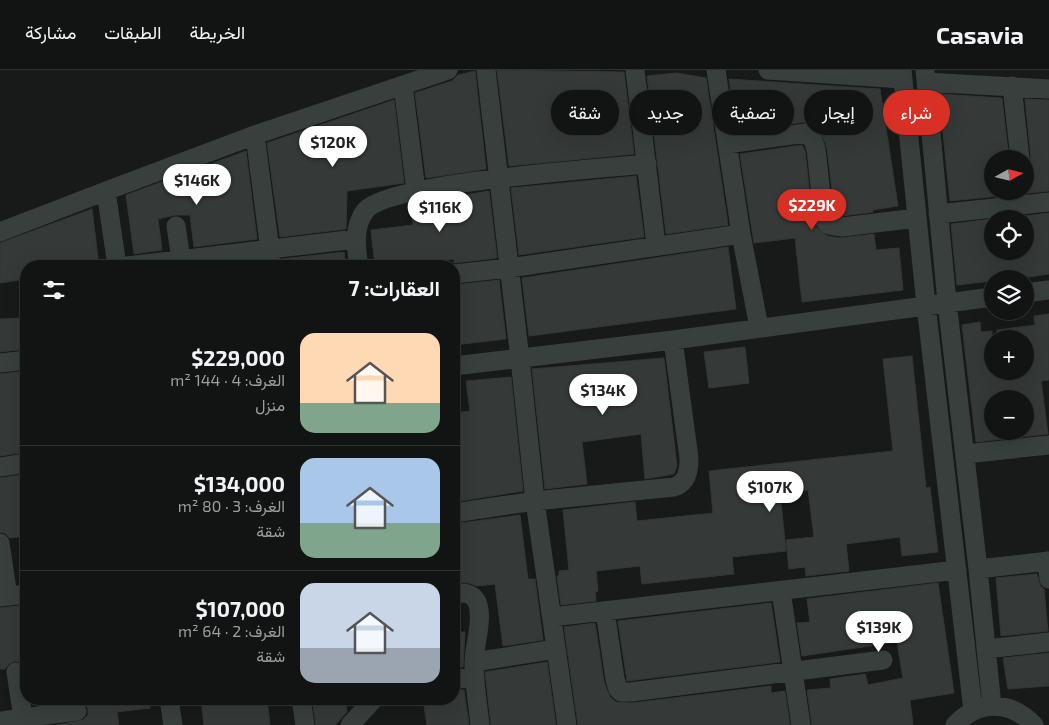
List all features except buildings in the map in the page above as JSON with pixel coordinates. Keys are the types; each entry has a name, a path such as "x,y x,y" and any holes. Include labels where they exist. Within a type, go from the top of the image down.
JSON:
{"street":[{"path":"0,232 106,190 256,135 448,70"},
{"path":"486,70 535,501 566,725"},
{"path":"634,70 656,245"},
{"path":"716,70 758,327"},
{"path":"768,70 902,74 926,305 973,710"},
{"path":"992,706 947,302 926,76 1049,89"},
{"path":"403,85 416,191"},
{"path":"1012,86 1019,150"},
{"path":"727,144 806,133 814,140 824,220 829,225 842,227 917,218"},
{"path":"256,135 270,258"},
{"path":"359,260 356,239 360,220 364,211 377,202 416,191 499,178 647,164"},
{"path":"106,190 116,260"},
{"path":"938,214 1013,200"},
{"path":"1034,200 1049,202"},
{"path":"176,226 181,260"},
{"path":"460,273 510,268 656,245 742,234"},
{"path":"234,260 270,258 356,239"},
{"path":"1034,292 1049,290"},
{"path":"460,365 673,340 984,298"},
{"path":"460,512 535,501 674,487 682,484 688,473 689,458 673,340"},
{"path":"0,363 20,361"},
{"path":"965,454 1049,445"},
{"path":"0,466 20,464"},
{"path":"0,543 4,597 20,595"},
{"path":"978,569 1048,567"},
{"path":"552,617 957,570"},
{"path":"781,591 801,725"},
{"path":"460,593 470,594 477,602 479,613 474,670 480,725"},
{"path":"604,611 615,679 621,692 883,660"},
{"path":"986,649 1049,642"},
{"path":"460,676 474,670 556,649"},
{"path":"16,672 20,698"},
{"path":"21,705 23,718"},
{"path":"170,705 172,725"},
{"path":"302,705 305,725"},
{"path":"353,724 369,705"},
{"path":"955,725 973,710 992,706 1017,711 1034,725"},
{"path":"0,722 77,712"}]}
